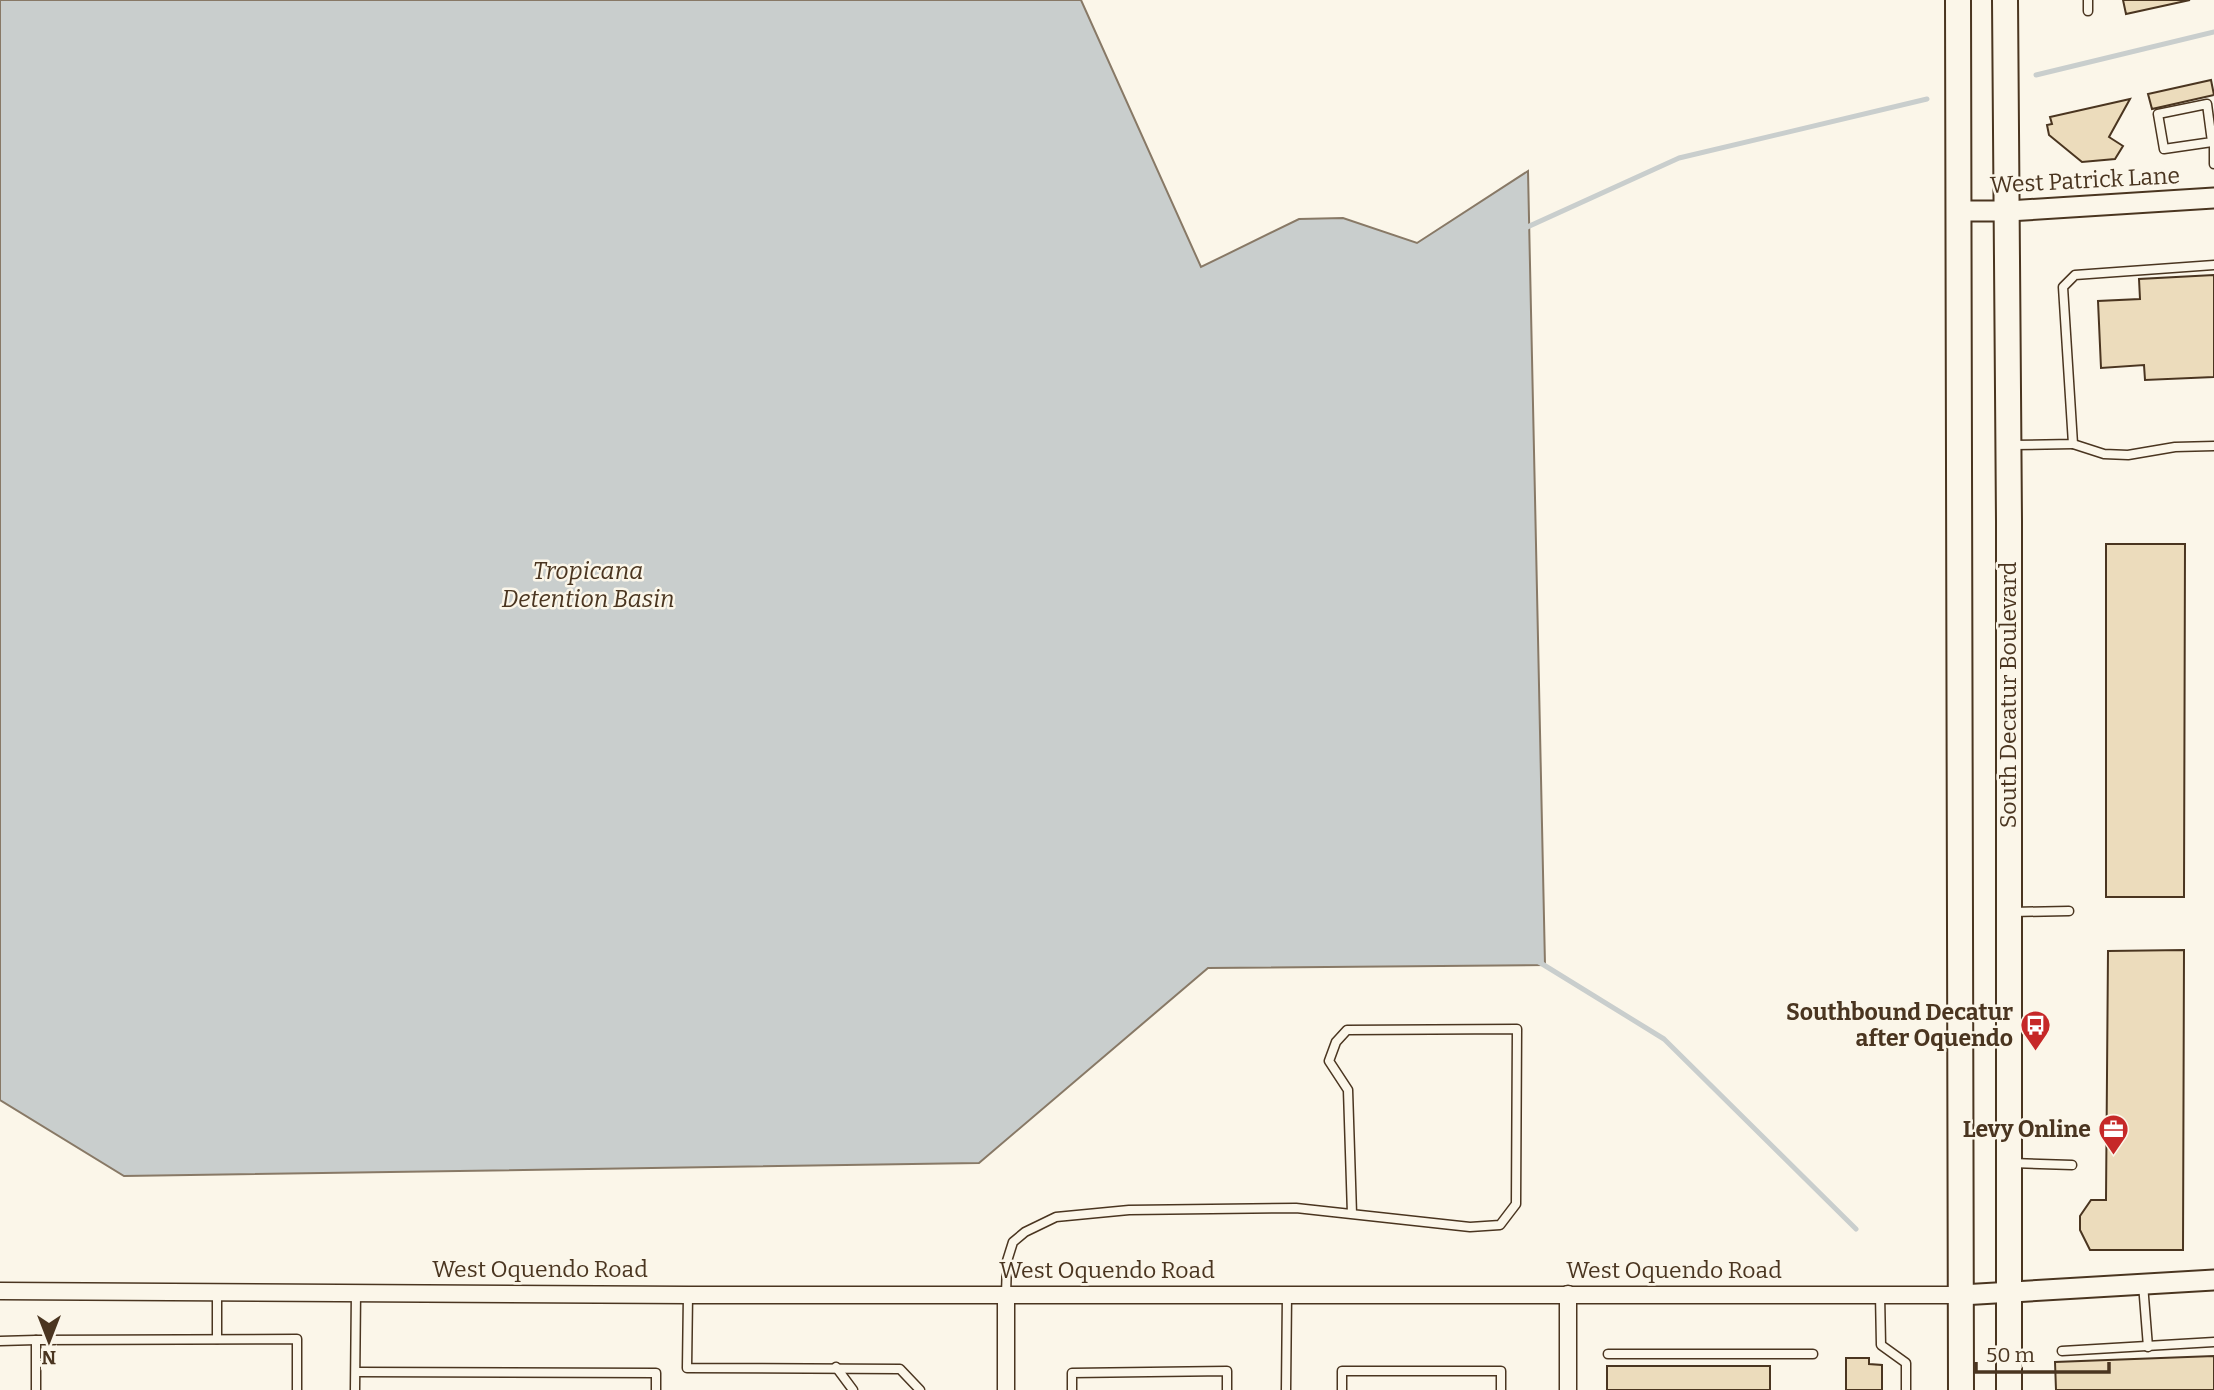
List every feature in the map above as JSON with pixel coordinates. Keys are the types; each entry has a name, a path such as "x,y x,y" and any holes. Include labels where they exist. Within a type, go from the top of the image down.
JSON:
{"main road":[{"path":"1958,0 1961,1390"},
{"name":"South Decatur Boulevard","path":"2005,0 2008,211 2006,912 2009,1390"}],"street":[{"name":"West Patrick Lane","path":"1958,211 2008,211 2214,198"},
{"name":"West Oquendo Road","path":"0,1291 688,1295 1961,1295 2214,1280"},
{"path":"1568,1294 1568,1390"},
{"path":"1006,1295 1006,1390"}],"lane":[{"path":"2088,0 2088,11"},
{"path":"2213,142 2164,149 2158,114 2207,104 2213,142 2214,164"},
{"path":"2073,444 2063,287 2075,275 2214,265"},
{"path":"2008,445 2073,444 2104,454 2128,456 2175,447 2214,446"},
{"path":"2006,912 2069,911"},
{"path":"1006,1295 1007,1261 1013,1242 1026,1231 1056,1217 1129,1210 1296,1208 1470,1227 1500,1225 1516,1204 1517,1029 1347,1030 1336,1042 1329,1061 1348,1090 1352,1214"},
{"path":"2007,1163 2072,1165"},
{"path":"2143,1284 2148,1347"},
{"path":"217,1292 217,1339"},
{"path":"355,1390 356,1292"},
{"path":"1880,1294 1881,1345 1906,1363 1906,1390"},
{"path":"688,1295 687,1368 900,1369 920,1390"},
{"path":"1286,1390 1287,1296"},
{"path":"0,1341 297,1339 297,1390"},
{"path":"36,1340 36,1390"},
{"path":"2062,1351 2214,1342"},
{"path":"1608,1354 1813,1354"},
{"path":"836,1367 853,1390"},
{"path":"1072,1390 1072,1373 1227,1371 1227,1390"},
{"path":"1342,1390 1342,1371 1501,1371 1501,1390"},
{"path":"356,1372 656,1373 656,1390"}],"water":[{"name":"Tropicana Detention Basin","path":"0,0 1081,0 1201,267 1299,219 1343,218 1417,243 1528,171 1545,965 1208,968 979,1163 124,1176 0,1100"}],"building":[{"path":"2123,0 2190,0 2126,14"},
{"path":"2211,80 2214,95 2152,109 2148,94"},
{"path":"2130,99 2109,137 2123,146 2115,159 2082,162 2049,135 2047,125 2052,124 2050,117"},
{"path":"2214,275 2214,377 2145,380 2144,365 2101,368 2098,301 2140,299 2139,279"},
{"path":"2106,544 2185,544 2184,897 2106,897"},
{"path":"2184,950 2183,1250 2090,1250 2080,1230 2080,1216 2091,1200 2106,1200 2108,951"},
{"path":"2214,1356 2214,1390 2056,1390 2055,1362"},
{"path":"1846,1358 1869,1358 1869,1364 1882,1365 1882,1390 1846,1390"},
{"path":"1607,1366 1770,1366 1770,1390 1607,1390"}],"waterway":[{"path":"2036,75 2214,32"},
{"path":"1523,229 1679,158 1927,99"},
{"path":"1539,962 1664,1039 1856,1229"}],"place":[{"name":"Southbound Decatur after Oquendo","path":"2036,1052"},
{"name":"Levy Online","path":"2114,1156"}]}
